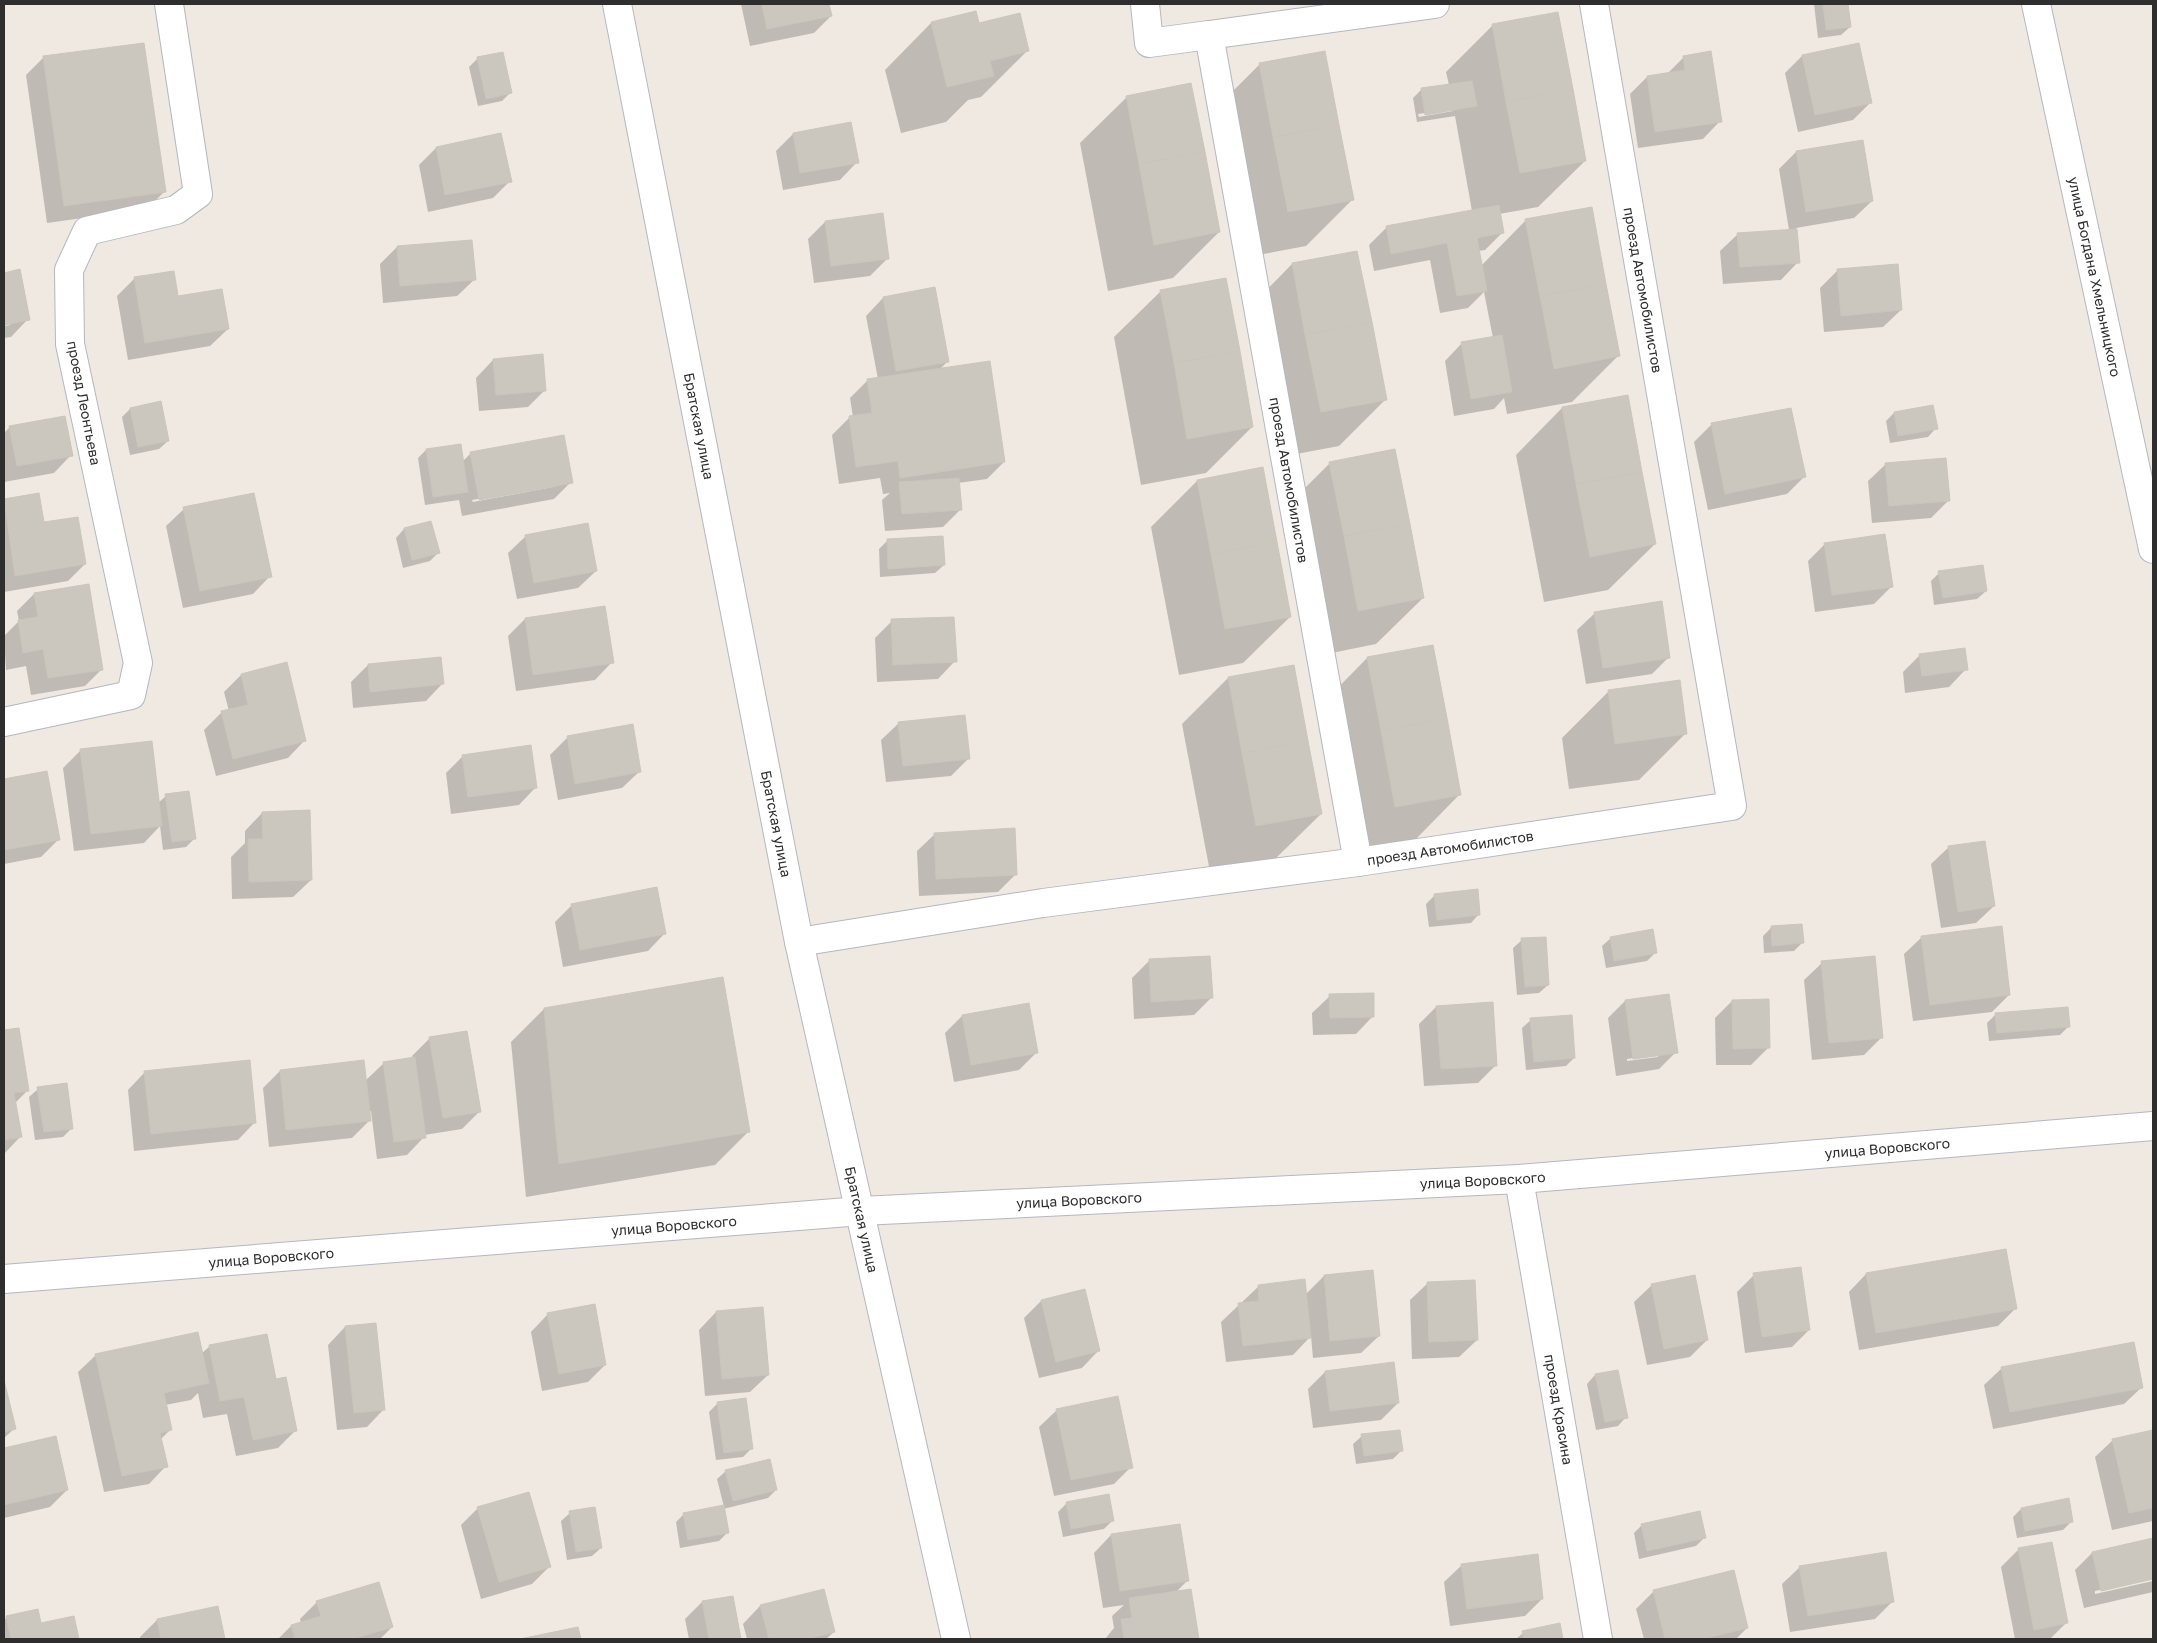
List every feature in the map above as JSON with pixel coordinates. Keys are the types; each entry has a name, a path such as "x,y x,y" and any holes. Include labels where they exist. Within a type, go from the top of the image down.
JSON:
{"street":[{"name":"проезд Леонтьева","path":"4,722 131,695 138,663 70,344 68,270 87,231 176,210 198,194 170,4"},
{"name":"Братская улица","path":"616,4 799,942 956,1639"},
{"path":"1145,4 1149,43 1436,4"},
{"name":"проезд Автомобилистов","path":"1210,35 1358,862 1732,806 1594,4"},
{"name":"улица Богдана Хмельницкого","path":"2036,4 2153,548"},
{"path":"799,942 1043,903 1358,862"},
{"name":"улица Воровского","path":"4,1279 861,1211 1519,1179 2153,1126"},
{"name":"проезд Красина","path":"1519,1179 1598,1639"}],"building":[{"path":"762,4 829,4 832,16 767,29"},
{"path":"1823,4 1848,4 1851,27 1826,30"},
{"path":"976,11 979,23 1020,13 1029,51 990,61 994,76 947,87 931,22"},
{"path":"1558,12 1573,89 1506,102 1492,24"},
{"path":"144,43 166,192 64,206 43,56"},
{"path":"1859,43 1872,103 1815,115 1802,55"},
{"path":"1325,51 1339,125 1273,137 1259,63"},
{"path":"1711,51 1722,122 1655,132 1647,76 1685,70 1683,56"},
{"path":"503,52 512,93 486,99 477,57"},
{"path":"1472,81 1477,106 1425,115 1421,88"},
{"path":"1191,83 1205,152 1139,164 1126,96"},
{"path":"1573,89 1586,161 1520,173 1506,102"},
{"path":"851,122 859,163 800,173 793,133"},
{"path":"1339,125 1354,200 1288,212 1273,137"},
{"path":"501,133 512,182 445,195 436,147"},
{"path":"1863,140 1873,201 1806,212 1796,151"},
{"path":"1205,152 1220,232 1154,245 1139,164"},
{"path":"1499,205 1504,233 1477,238 1487,291 1457,296 1447,243 1391,254 1386,226"},
{"path":"1592,207 1606,284 1540,296 1525,219"},
{"path":"883,213 889,259 831,266 825,221"},
{"path":"1797,229 1800,263 1740,267 1737,233"},
{"path":"472,240 476,280 400,286 397,246"},
{"path":"1357,251 1372,322 1305,335 1292,263"},
{"path":"1898,264 1902,310 1841,316 1837,269"},
{"path":"20,269 30,320 4,325 4,273"},
{"path":"174,271 178,296 222,289 229,329 145,343 134,277"},
{"path":"1226,278 1240,351 1174,363 1160,290"},
{"path":"1606,284 1620,356 1554,369 1540,296"},
{"path":"935,287 949,362 896,371 883,297"},
{"path":"1372,322 1387,400 1321,412 1305,335"},
{"path":"1502,335 1512,392 1471,399 1461,342"},
{"path":"1240,351 1253,427 1187,439 1174,363"},
{"path":"543,354 546,391 496,395 493,359"},
{"path":"990,361 1005,462 900,478 898,461 856,467 849,416 872,413 867,379"},
{"path":"1628,395 1642,472 1576,484 1562,407"},
{"path":"161,401 169,441 138,447 130,408"},
{"path":"1933,405 1938,429 1898,436 1894,412"},
{"path":"1791,408 1806,477 1725,494 1711,423"},
{"path":"65,416 73,456 17,466 9,426"},
{"path":"564,435 573,483 479,500 470,452"},
{"path":"461,444 468,492 433,497 426,449"},
{"path":"1395,449 1410,524 1344,536 1329,462"},
{"path":"1946,458 1950,501 1889,506 1885,463"},
{"path":"1263,467 1277,542 1211,554 1197,480"},
{"path":"1642,472 1656,544 1590,557 1576,484"},
{"path":"959,478 962,510 902,514 899,482"},
{"path":"39,493 44,522 78,517 86,564 15,576 4,499"},
{"path":"254,493 272,577 200,591 183,507"},
{"path":"431,521 440,553 412,560 404,528"},
{"path":"588,523 597,571 534,583 525,535"},
{"path":"1410,524 1424,598 1358,611 1344,536"},
{"path":"1885,534 1893,587 1832,595 1824,543"},
{"path":"943,536 945,565 888,569 887,539"},
{"path":"1277,542 1291,617 1225,629 1211,554"},
{"path":"1983,565 1987,591 1943,598 1938,571"},
{"path":"89,584 103,670 48,678 43,649 23,653 18,620 38,617 34,593"},
{"path":"1662,601 1670,658 1603,668 1594,612"},
{"path":"605,606 614,663 533,675 525,618"},
{"path":"954,617 957,662 893,665 891,619"},
{"path":"1433,645 1447,718 1381,731 1367,657"},
{"path":"1965,648 1968,670 1922,676 1919,654"},
{"path":"441,657 444,684 370,692 368,664"},
{"path":"287,662 306,741 233,759 221,711 248,705 241,674"},
{"path":"1294,665 1308,741 1242,753 1228,677"},
{"path":"1680,680 1687,734 1615,744 1608,690"},
{"path":"965,715 970,759 903,766 898,722"},
{"path":"1447,718 1461,795 1395,807 1381,731"},
{"path":"633,724 641,772 575,784 567,736"},
{"path":"152,741 162,826 91,834 80,749"},
{"path":"1308,741 1322,814 1256,826 1242,753"},
{"path":"531,745 537,788 468,797 462,755"},
{"path":"47,771 60,840 4,850 4,779"},
{"path":"189,791 196,839 172,842 165,794"},
{"path":"310,810 312,880 249,882 248,839 263,839 262,812"},
{"path":"1015,828 1017,875 936,879 934,833"},
{"path":"1985,841 1995,906 1958,912 1948,846"},
{"path":"657,887 666,934 580,950 571,904"},
{"path":"1478,889 1480,915 1437,920 1434,894"},
{"path":"1802,924 1804,943 1772,946 1771,926"},
{"path":"2002,926 2010,995 1930,1005 1921,936"},
{"path":"1653,929 1657,953 1614,961 1610,937"},
{"path":"1546,937 1549,985 1525,987 1521,938"},
{"path":"1210,956 1213,998 1151,1002 1149,959"},
{"path":"1875,956 1883,1038 1829,1043 1821,961"},
{"path":"723,977 750,1132 559,1164 544,1008"},
{"path":"1374,993 1374,1017 1330,1018 1329,994"},
{"path":"1669,994 1678,1053 1633,1059 1625,1000"},
{"path":"1769,999 1770,1048 1733,1049 1732,1000"},
{"path":"1493,1002 1497,1066 1441,1069 1436,1006"},
{"path":"1029,1003 1038,1053 971,1065 962,1015"},
{"path":"2068,1007 2070,1027 1997,1033 1995,1013"},
{"path":"1572,1015 1575,1058 1534,1062 1530,1018"},
{"path":"19,1028 29,1091 14,1093 22,1137 4,1140 4,1030"},
{"path":"467,1031 481,1112 443,1118 429,1037"},
{"path":"415,1057 426,1138 394,1142 383,1062"},
{"path":"250,1060 256,1123 151,1134 144,1071"},
{"path":"364,1060 371,1121 286,1130 280,1070"},
{"path":"67,1083 73,1129 44,1132 37,1087"},
{"path":"2006,1249 2017,1309 1876,1333 1866,1273"},
{"path":"1801,1267 1810,1330 1762,1337 1753,1273"},
{"path":"1373,1270 1380,1336 1330,1341 1324,1275"},
{"path":"1695,1275 1708,1340 1664,1349 1651,1284"},
{"path":"1305,1279 1311,1338 1243,1346 1238,1303 1259,1301 1258,1285"},
{"path":"1475,1280 1478,1340 1429,1342 1427,1282"},
{"path":"1085,1289 1100,1351 1056,1362 1041,1300"},
{"path":"595,1304 606,1365 559,1374 547,1313"},
{"path":"763,1307 769,1375 722,1379 716,1311"},
{"path":"376,1323 385,1410 354,1413 345,1326"},
{"path":"198,1332 209,1383 164,1393 172,1430 160,1433 168,1467 122,1476 95,1354"},
{"path":"267,1334 276,1379 286,1377 297,1431 253,1440 244,1397 220,1401 209,1345"},
{"path":"2134,1342 2143,1388 2010,1412 2001,1367"},
{"path":"1394,1362 1399,1403 1330,1411 1325,1371"},
{"path":"1618,1370 1628,1418 1605,1422 1595,1374"},
{"path":"4,1380 16,1429 4,1432"},
{"path":"1118,1396 1133,1468 1071,1480 1056,1409"},
{"path":"746,1398 753,1449 724,1453 717,1402"},
{"path":"1400,1430 1403,1451 1364,1456 1361,1434"},
{"path":"2153,1430 2153,1508 2129,1513 2112,1439"},
{"path":"56,1436 68,1490 4,1505 4,1448"},
{"path":"770,1459 777,1490 733,1501 725,1470"},
{"path":"529,1492 551,1567 499,1582 477,1507"},
{"path":"1109,1494 1114,1521 1071,1529 1066,1502"},
{"path":"2069,1498 2073,1522 2025,1531 2021,1508"},
{"path":"724,1505 729,1533 688,1540 683,1513"},
{"path":"595,1507 602,1548 576,1552 569,1511"},
{"path":"1700,1511 1706,1538 1647,1551 1641,1524"},
{"path":"1180,1524 1189,1581 1120,1591 1111,1534"},
{"path":"2153,1538 2153,1579 2101,1591 2092,1552"},
{"path":"2052,1542 2068,1623 2034,1630 2018,1548"},
{"path":"1886,1552 1894,1602 1808,1616 1799,1566"},
{"path":"1538,1554 1543,1599 1467,1609 1461,1564"},
{"path":"1734,1570 1748,1628 1703,1639 1665,1639 1653,1590"},
{"path":"379,1582 393,1627 353,1639 295,1639 291,1625 321,1616 316,1601"},
{"path":"824,1589 835,1632 807,1639 769,1639 760,1605"},
{"path":"1191,1589 1199,1639 1124,1639 1121,1619 1132,1618 1129,1598"},
{"path":"733,1596 741,1639 709,1639 702,1601"},
{"path":"218,1606 225,1639 161,1639 157,1619"},
{"path":"38,1609 41,1623 74,1616 79,1639 11,1639 6,1616"},
{"path":"1560,1623 1563,1639 1524,1639 1522,1631"},
{"path":"578,1627 581,1639 520,1639"}]}
